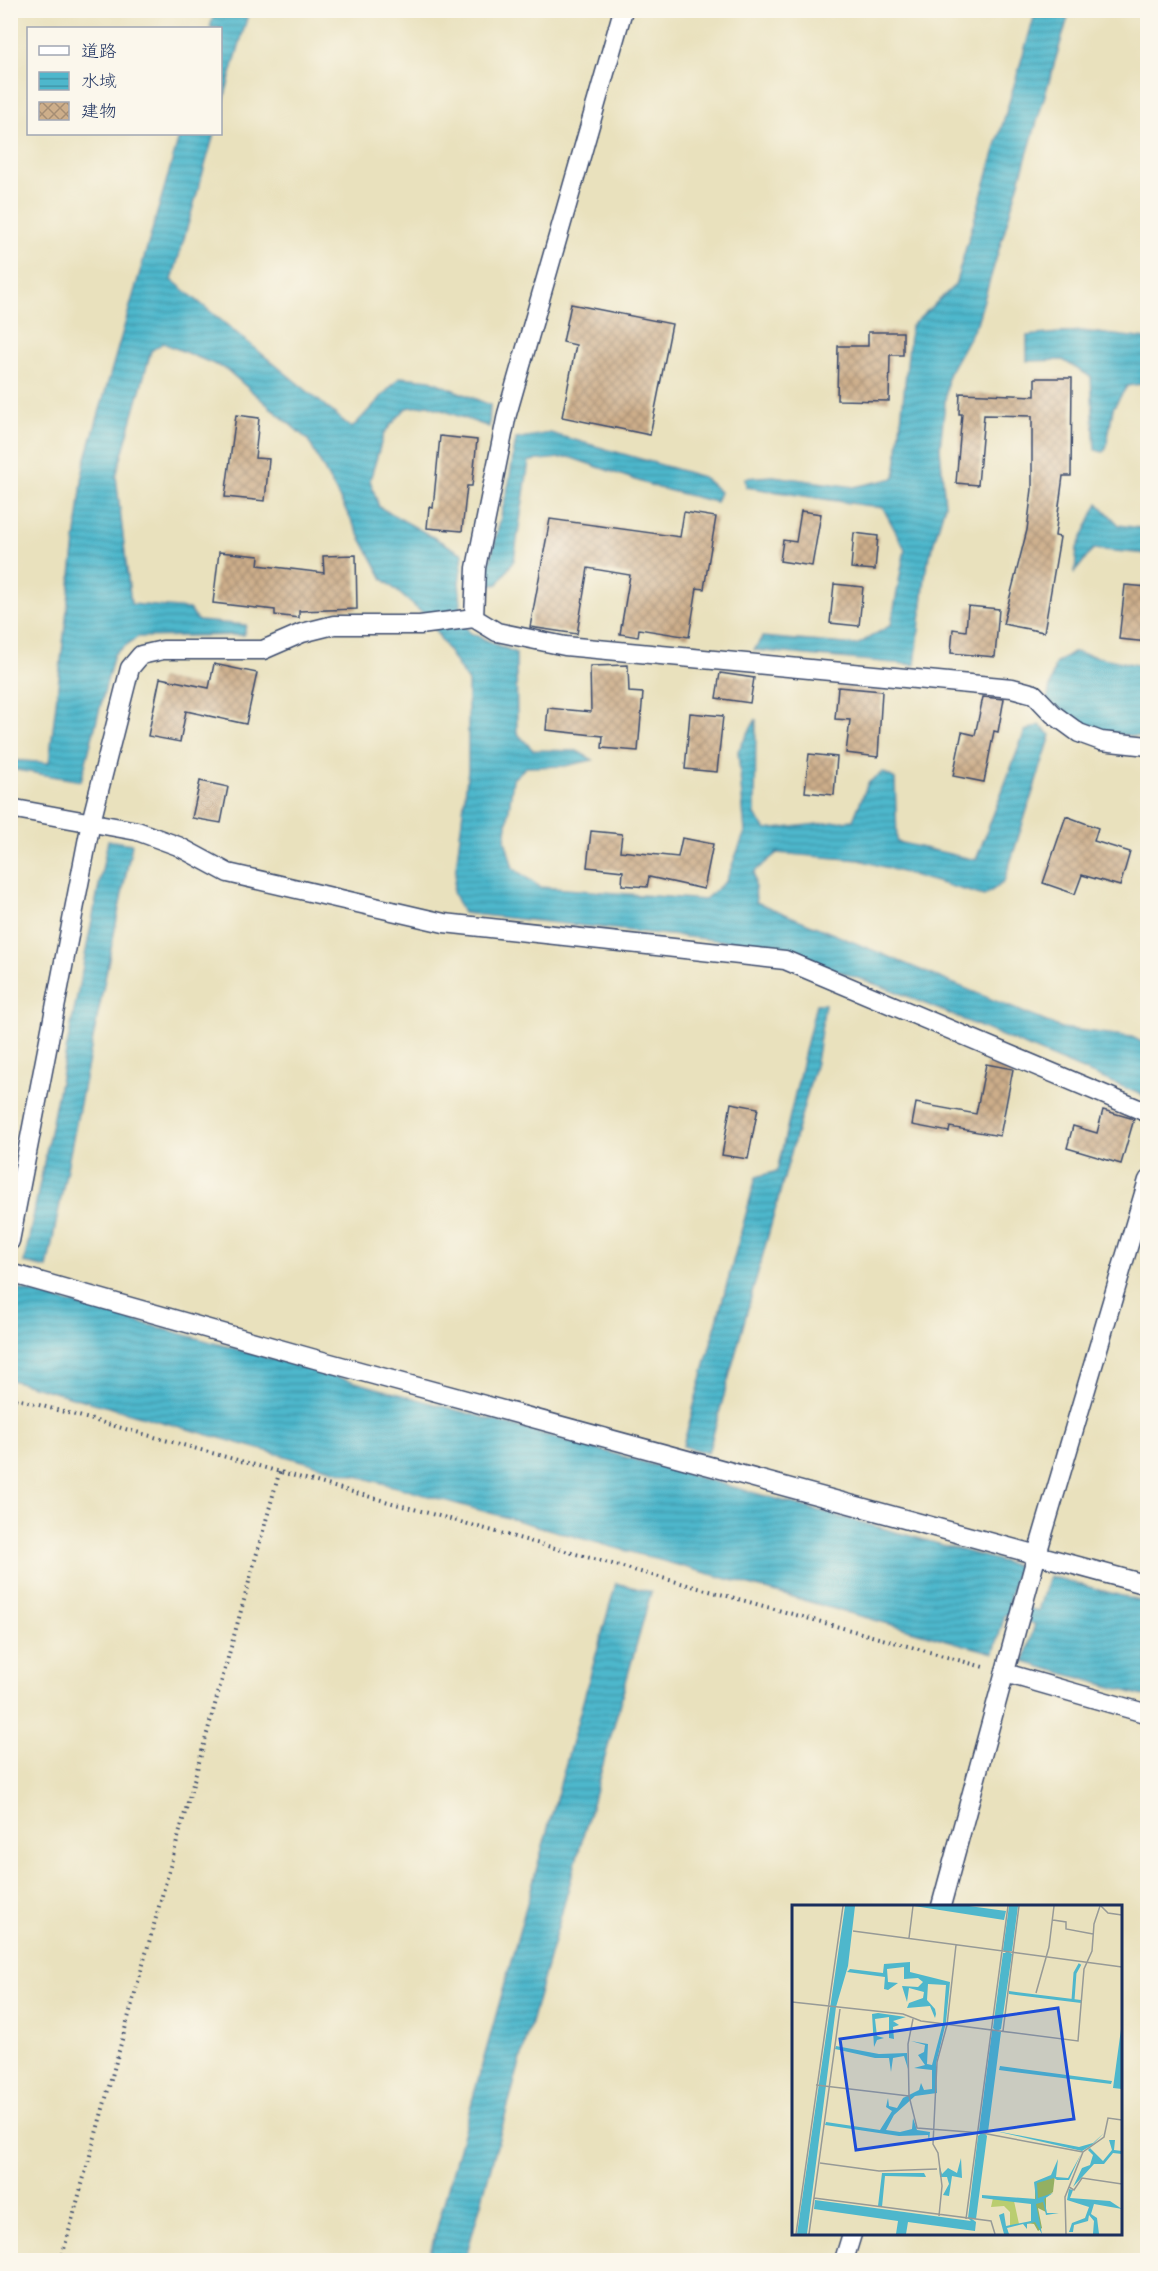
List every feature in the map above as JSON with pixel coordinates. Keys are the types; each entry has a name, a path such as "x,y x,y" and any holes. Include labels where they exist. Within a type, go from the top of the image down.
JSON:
{"street":[{"path":"474,618 476,568 507,414 623,10"},
{"path":"10,1241 92,822 130,668 141,655 163,650 263,650 302,633 334,625 420,625 474,618 496,632 565,646 1012,688 1034,694 1053,714 1080,733 1101,741 1148,746"},
{"path":"10,808 137,831 178,846 228,873 444,923 785,960 1148,1113"},
{"path":"941,1905 1037,1554 1148,1180"},
{"path":"10,1273 326,1362 1148,1585"},
{"path":"1005,1673 1148,1714"},
{"path":"844,2260 852,2235"}],"path":[{"path":"10,1397 280,1470 1005,1673"},
{"path":"61,2260 280,1470"}],"water":[{"path":"215,11 249,11 222,106 222,27 210,27"},
{"path":"1036,11 1070,11 977,323 948,375 940,448 945,505 926,569 915,665 754,650 762,637 857,645 891,625 905,549 883,508 746,487 745,478 773,476 854,487 895,478 911,326 955,285"},
{"path":"180,135 214,135 172,280 352,428 400,377 430,380 490,405 489,427 428,405 406,408 384,433 370,480 379,507 463,554 459,583 461,604 458,617 470,633 516,653 517,733 533,750 577,751 593,760 565,766 526,767 513,779 505,840 513,868 540,887 704,900 726,881 745,832 738,751 756,719 755,815 766,830 853,820 868,783 883,772 895,779 897,842 976,860 1025,731 1039,725 1051,735 1004,882 984,896 860,860 777,853 754,872 756,902 1061,1028 1132,1037 1147,1045 1147,1097 895,991 763,945 463,913 453,892 468,770 468,682 427,617 383,579 308,440 226,369 163,343 151,351 116,476 131,604 189,609 198,621 246,625 244,635 138,637 114,654 81,781 11,769 10,760 49,763 84,465"},
{"path":"1081,331 1147,339 1147,383 1127,386 1113,408 1106,449 1103,452 1095,450 1091,377 1063,360 1027,361 1027,336"},
{"path":"550,433 703,477 720,492 716,502 659,488 569,457 529,461 514,560 498,584 484,587 509,483 516,439"},
{"path":"1098,503 1119,525 1147,529 1147,554 1093,549 1075,572 1077,548"},
{"path":"1074,652 1147,667 1147,737 1093,729 1073,719 1047,700 1055,664"},
{"path":"108,840 132,844 47,1268 24,1263"},
{"path":"816,1004 825,1004 816,1062 708,1453 683,1446 756,1177 777,1171"},
{"path":"16,1288 1018,1566 1008,1603 1038,1611 1049,1576 1147,1603 1147,1697 1024,1662 1035,1624 1005,1614 994,1653 11,1380 10,1305"},
{"path":"616,1583 651,1592 465,2260 428,2260"}],"building":[{"path":"571,304 672,324 650,435 562,417 576,345 563,342"},
{"path":"868,332 903,332 903,355 890,355 889,401 837,400 838,346 868,346"},
{"path":"1035,378 1072,378 1071,476 1063,476 1055,536 1060,537 1044,632 1003,624 1027,530 1032,489 1032,416 984,415 978,485 956,483 962,414 959,414 960,393 1035,396"},
{"path":"236,415 259,418 255,458 269,459 265,501 225,497"},
{"path":"440,436 477,440 472,486 467,486 462,531 427,528 429,507 433,508"},
{"path":"801,511 821,514 812,566 780,561 783,540 796,542"},
{"path":"684,512 716,517 704,589 697,588 689,637 639,629 638,637 620,634 630,575 588,568 577,634 530,627 550,519 680,537"},
{"path":"854,533 878,536 875,570 851,568"},
{"path":"219,552 259,556 258,565 324,573 323,556 356,555 357,609 299,611 299,618 275,615 275,610 213,603"},
{"path":"834,584 863,587 859,626 830,623"},
{"path":"1125,585 1148,587 1148,642 1119,639"},
{"path":"968,606 999,609 995,657 951,653 953,629 966,631"},
{"path":"214,664 257,673 246,724 186,711 180,742 148,736 160,678 209,688"},
{"path":"628,665 629,692 643,693 638,751 602,748 603,736 546,730 548,708 591,712 590,666"},
{"path":"720,673 754,678 750,703 716,698"},
{"path":"838,687 882,691 878,757 846,753 850,720 835,719"},
{"path":"983,697 1004,699 998,732 994,731 984,782 953,776 962,732 975,735"},
{"path":"690,713 723,716 717,772 685,769"},
{"path":"809,754 837,757 834,795 805,792"},
{"path":"200,781 228,787 221,823 192,818"},
{"path":"1066,816 1098,828 1094,841 1130,852 1120,886 1082,875 1075,894 1043,883"},
{"path":"591,831 622,834 620,851 678,857 682,838 713,844 704,889 649,877 647,887 622,885 623,871 587,867"},
{"path":"986,1064 1013,1069 1000,1136 950,1127 949,1132 912,1125 916,1103 976,1114"},
{"path":"731,1103 758,1108 748,1159 722,1155"},
{"path":"1103,1110 1134,1119 1121,1164 1067,1148 1073,1126 1097,1133"}]}
